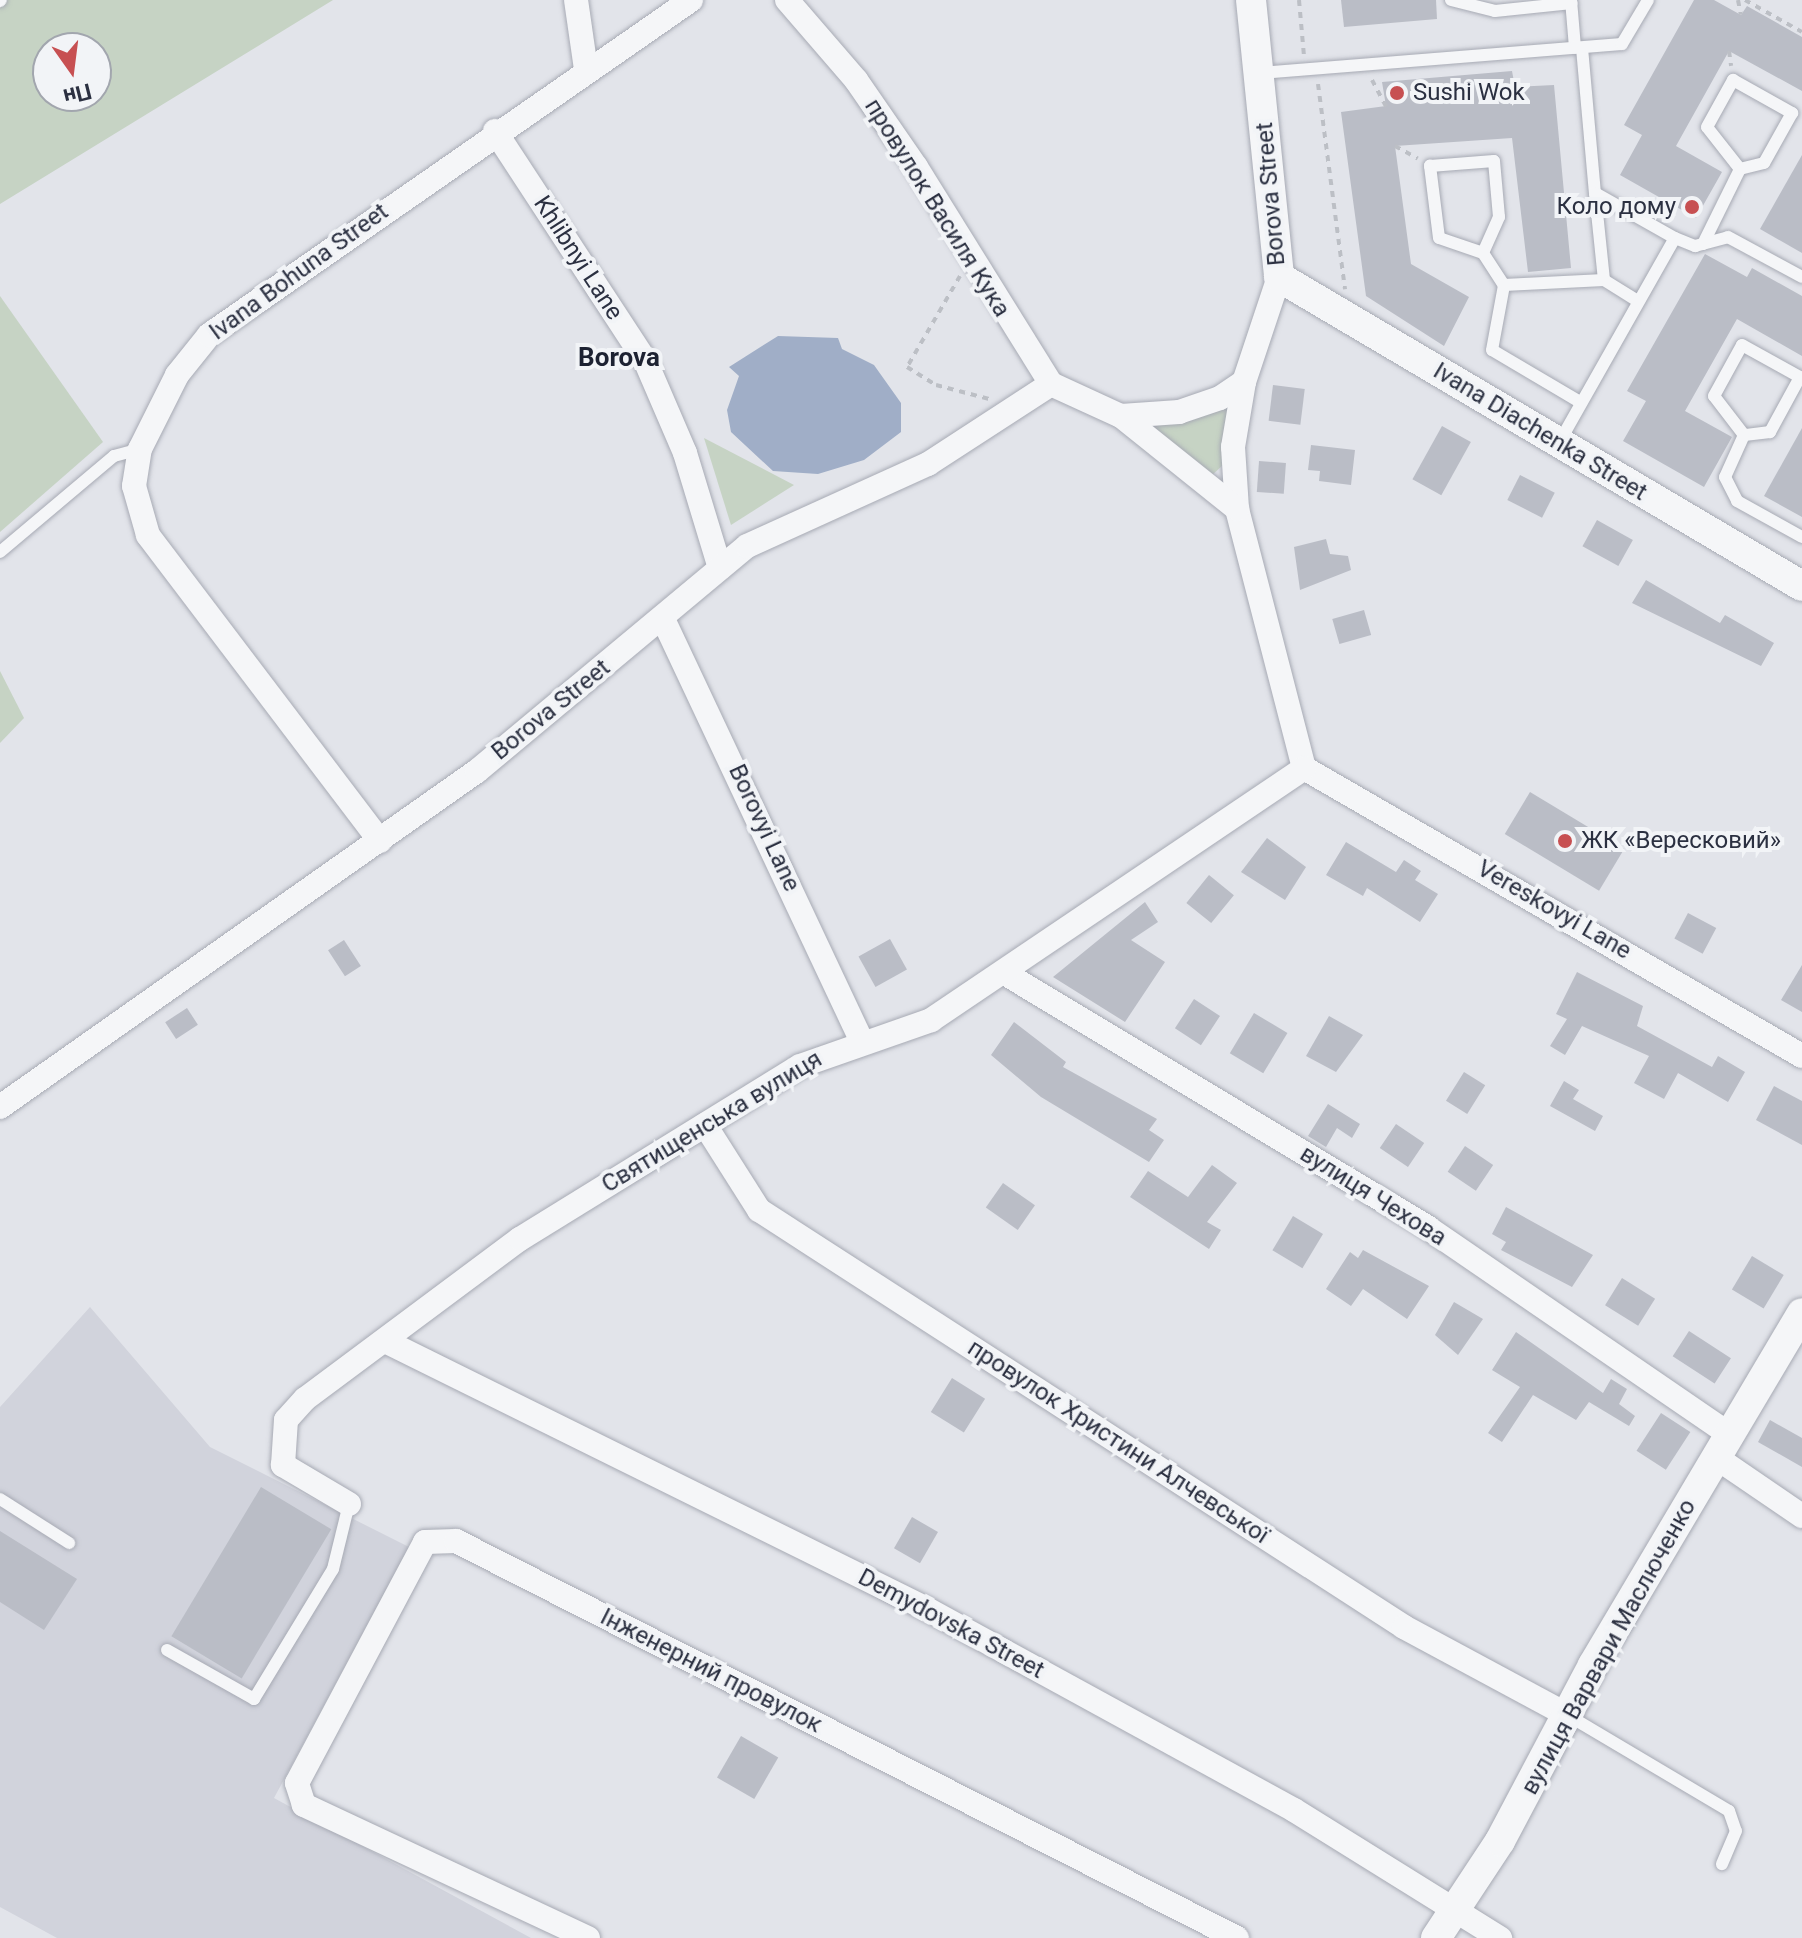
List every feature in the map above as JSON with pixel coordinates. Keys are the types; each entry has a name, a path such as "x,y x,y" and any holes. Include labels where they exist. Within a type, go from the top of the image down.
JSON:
{"street":[{"path":"576,0 586,69"},
{"name":"Ivana Bohuna Street","path":"380,841 148,535 134,486 140,449 177,375 209,335 495,131 691,0"},
{"name":"провулок Василя Кука","path":"787,0 873,105 969,263 1051,384"},
{"name":"Borova Street","path":"1251,0 1279,277 1244,382 1233,447 1237,509 1304,768"},
{"name":"Khlibnyi Lane","path":"495,131 645,360 685,453 720,568"},
{"name":"Ivana Diachenka Street","path":"1279,277 1802,586"},
{"path":"1121,416 1179,412 1244,382"},
{"path":"1051,384 1121,416 1237,509"},
{"name":"Borova Street","path":"0,1107 380,841 663,619 747,546 928,464 1015,403 1051,384"},
{"name":"Borovyi Lane","path":"663,619 861,1039"},
{"name":"Святищенська вулиця","path":"349,1504 287,1472 280,1441 305,1399 520,1239 800,1066 861,1039 931,1020 1006,974 1304,768"},
{"name":"Vereskovyi Lane","path":"1304,768 1802,1056"},
{"name":"вулиця Чехова","path":"1006,974 1428,1228 1724,1447 1802,1516"},
{"name":"провулок Христини Алчевської","path":"705,1125 759,1210 1404,1627 1569,1716"},
{"name":"вулиця Варвари Маслюченко","path":"1436,1938 1569,1716 1802,1313"},
{"name":"Demydovska Street","path":"385,1341 941,1617 1280,1802 1500,1938"},
{"name":"Інженерний провулок","path":"588,1938 304,1805 297,1783 425,1542 439,1538 1237,1938"}],"lane":[{"path":"1451,0 1495,11 1572,2 1604,280"},
{"path":"1260,73 1622,44 1648,0"},
{"path":"1703,244 1740,169 1764,163 1792,113 1733,80 1707,127 1740,169"},
{"path":"1483,253 1499,217 1494,161 1430,166 1439,238 1483,253 1504,285 1492,350 1580,402"},
{"path":"1595,193 1675,238 1703,244 1728,237 1802,277"},
{"path":"1558,444 1675,238"},
{"path":"1504,285 1604,280 1638,301"},
{"path":"1742,345 1800,377 1770,432 1744,435 1714,396 1742,345"},
{"path":"1744,435 1725,477 1737,501 1802,537"},
{"path":"0,552 114,456 140,449"},
{"path":"0,1499 69,1543"},
{"path":"167,1650 254,1699 333,1569 349,1504"},
{"path":"1569,1716 1729,1811 1736,1831 1722,1864"}],"path":[{"path":"1299,0 1346,297"},
{"path":"1738,0 1741,15"},
{"path":"1745,0 1802,32"},
{"path":"1364,65 1386,106"},
{"path":"1395,146 1430,166"},
{"path":"969,263 907,367 936,385 1015,403"}],"shaded area":[{"path":"90,1307 210,1447 409,1547 274,1798 531,1938 57,1938 0,1907 0,1407"}],"green space":[{"path":"0,0 333,0 0,204"},
{"path":"0,296 103,442 0,532"},
{"path":"1229,405 1223,465 1209,478 1144,429"},
{"path":"704,438 794,485 731,525"},
{"path":"0,671 24,718 0,743"}],"water":[{"path":"778,336 838,338 842,349 874,365 901,403 901,432 864,460 818,474 773,471 731,432 727,410 739,376 729,367"}],"building":[{"path":"1341,0 1436,0 1437,19 1344,27"},
{"path":"1694,0 1714,0 1741,15 1747,6 1802,37 1802,91 1729,51 1676,146 1722,172 1696,218 1620,175 1642,135 1624,125"},
{"path":"1512,71 1515,87 1554,85 1571,268 1528,272 1512,138 1395,146 1411,264 1469,297 1444,346 1366,296 1341,112 1386,106 1382,82"},
{"path":"1802,155 1802,253 1760,229"},
{"path":"1705,254 1747,277 1752,268 1802,296 1802,356 1737,319 1685,411 1732,437 1704,487 1623,441 1646,401 1627,391"},
{"path":"1273,385 1305,389 1300,425 1269,421"},
{"path":"1442,426 1471,442 1441,495 1412,479"},
{"path":"1802,428 1802,517 1764,496"},
{"path":"1311,445 1355,450 1351,485 1319,481 1320,471 1308,470"},
{"path":"1259,461 1286,463 1284,494 1257,492"},
{"path":"1520,475 1555,493 1542,518 1507,500"},
{"path":"1597,520 1633,540 1618,566 1582,546"},
{"path":"1326,539 1330,554 1348,556 1351,570 1300,590 1294,547"},
{"path":"1646,580 1720,623 1725,615 1774,643 1761,666 1632,603"},
{"path":"1364,610 1371,635 1339,644 1332,619"},
{"name":"ЖК «Вересковий»","path":"1530,792 1624,849 1599,891 1505,834"},
{"path":"1267,838 1306,867 1285,900 1241,872"},
{"path":"1346,842 1396,872 1404,860 1421,871 1415,880 1438,894 1420,922 1367,888 1363,896 1326,875"},
{"path":"1209,875 1234,895 1211,923 1186,903"},
{"path":"1145,902 1158,922 1131,940 1165,962 1125,1022 1053,977"},
{"path":"1688,913 1716,928 1703,954 1674,939"},
{"path":"890,939 907,970 875,987 859,956"},
{"path":"344,940 361,966 345,976 328,950"},
{"path":"1802,965 1802,1012 1781,1000"},
{"path":"1577,972 1643,1006 1637,1026 1712,1067 1718,1056 1745,1072 1728,1102 1678,1073 1664,1099 1634,1083 1649,1056 1582,1026 1565,1055 1550,1046 1567,1019 1556,1014"},
{"path":"1194,999 1220,1016 1201,1045 1175,1028"},
{"path":"187,1008 198,1025 176,1039 165,1022"},
{"path":"1254,1013 1287,1033 1263,1073 1230,1053"},
{"path":"1329,1016 1363,1035 1336,1072 1306,1056"},
{"path":"1014,1022 1066,1062 1063,1067 1157,1119 1149,1130 1164,1140 1149,1162 1041,1097 991,1055"},
{"path":"1464,1072 1485,1085 1467,1114 1446,1101"},
{"path":"1564,1081 1579,1090 1573,1099 1603,1116 1595,1131 1550,1106"},
{"path":"1774,1086 1802,1101 1802,1145 1756,1120"},
{"path":"1328,1104 1360,1124 1352,1138 1337,1128 1326,1147 1308,1136"},
{"path":"1396,1124 1424,1143 1408,1167 1380,1148"},
{"path":"1465,1146 1493,1165 1476,1191 1448,1172"},
{"path":"1212,1165 1237,1183 1207,1222 1221,1230 1209,1249 1130,1197 1148,1171 1188,1197"},
{"path":"1003,1183 1035,1205 1018,1230 986,1208"},
{"path":"1506,1207 1593,1255 1572,1287 1501,1250 1506,1242 1492,1234"},
{"path":"1293,1216 1323,1234 1302,1268 1272,1250"},
{"path":"1363,1250 1429,1286 1407,1319 1363,1289 1351,1306 1326,1289 1350,1252 1358,1258"},
{"path":"1752,1256 1784,1275 1764,1308 1732,1289"},
{"path":"1622,1278 1655,1299 1638,1326 1605,1305"},
{"path":"1454,1302 1483,1319 1458,1355 1435,1335"},
{"path":"1689,1331 1731,1358 1715,1383 1673,1356"},
{"path":"1516,1332 1603,1393 1611,1379 1627,1389 1619,1404 1635,1416 1629,1426 1589,1402 1576,1420 1533,1395 1502,1442 1488,1433 1520,1387 1492,1370"},
{"path":"952,1378 985,1399 964,1433 931,1412"},
{"path":"1661,1413 1690,1432 1666,1470 1636,1451"},
{"path":"1770,1420 1802,1438 1802,1467 1758,1442"},
{"path":"261,1487 331,1529 242,1678 171,1636"},
{"path":"912,1517 938,1532 920,1563 894,1548"},
{"path":"0,1531 77,1579 44,1630 0,1602"},
{"path":"741,1736 778,1758 754,1799 717,1778"}],"place":[{"name":"Sushi Wok","path":"1397,93"},
{"name":"Коло дому","path":"1692,207"},
{"name":"ЖК «Вересковий»","path":"1565,841"}],"district":[{"name":"Borova","path":"619,358"}]}
